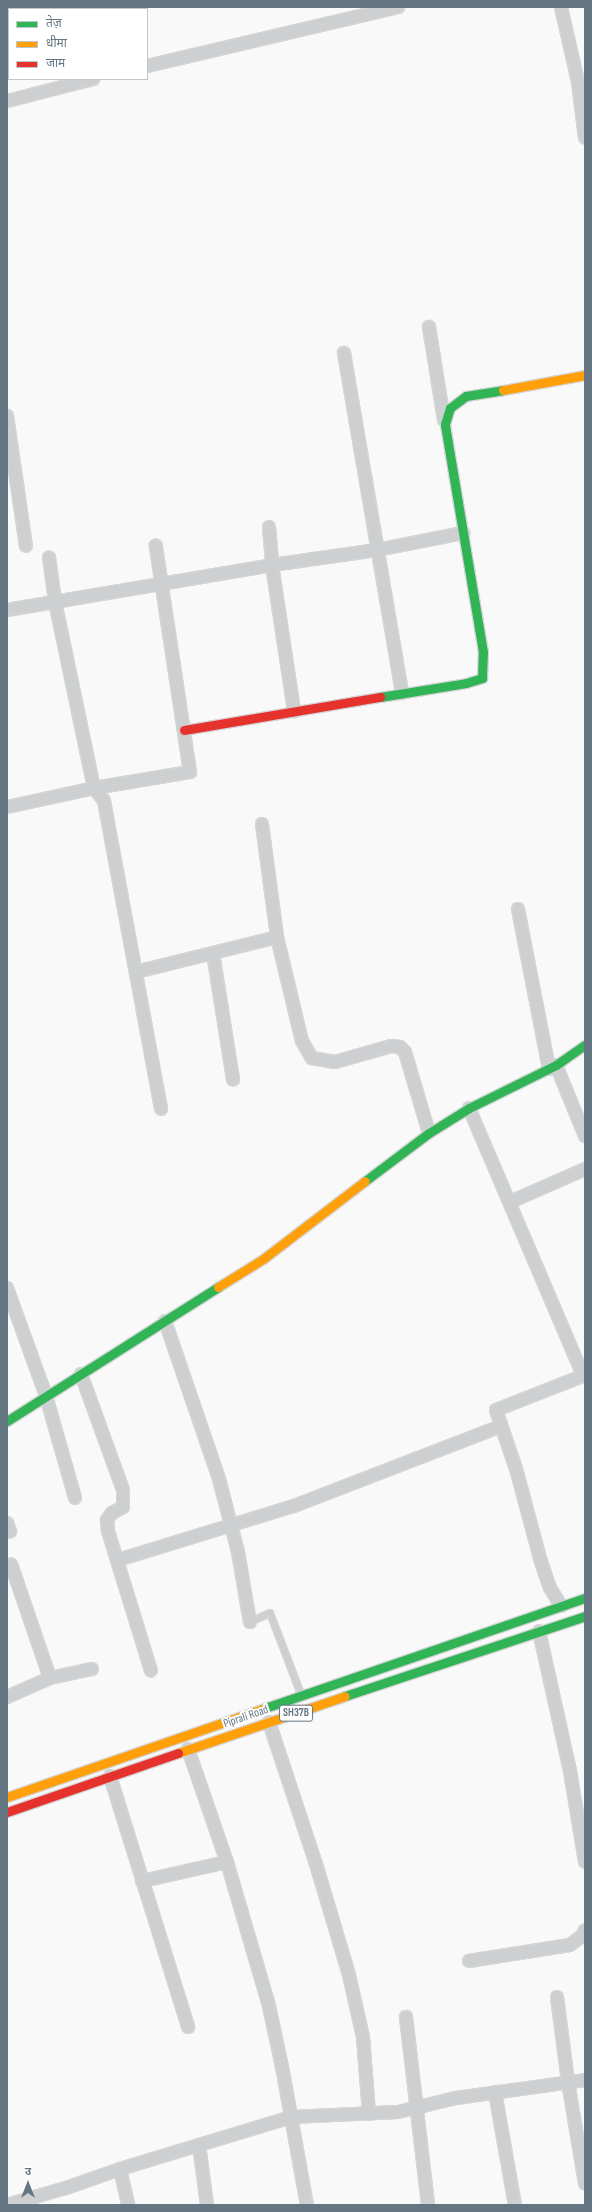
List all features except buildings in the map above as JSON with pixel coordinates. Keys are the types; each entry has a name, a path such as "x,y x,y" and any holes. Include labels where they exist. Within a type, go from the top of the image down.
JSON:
{"street":[{"path":"148,66 398,7"},
{"path":"560,7 578,82 585,138"},
{"path":"7,101 89,80"},
{"path":"184,730 466,683 482,678 483,652 430,327"},
{"path":"344,353 402,693"},
{"path":"445,424 450,408 466,396 585,375"},
{"path":"7,416 9,446 26,546"},
{"path":"269,527 272,565 294,711"},
{"path":"7,610 55,601 162,585 272,565 377,550 463,533"},
{"path":"7,807 94,788 190,772 156,546"},
{"path":"49,557 55,601 94,788 104,801 161,1109"},
{"path":"262,824 277,937 302,1041 312,1058 335,1062 391,1046 400,1047 405,1052 429,1133"},
{"path":"518,909 553,1067 585,1136"},
{"path":"136,972 277,937"},
{"path":"213,953 232,1079"},
{"path":"7,1421 263,1259 429,1133 469,1108 553,1067 585,1045"},
{"path":"469,1108 510,1202 551,1303 584,1375 496,1410 516,1468 541,1562 550,1588 561,1606"},
{"path":"510,1202 585,1169"},
{"path":"7,1288 46,1396 76,1498"},
{"path":"165,1321 219,1479 231,1527 250,1622"},
{"path":"82,1374 123,1490 123,1507 112,1513 107,1520 108,1532 118,1560 151,1670"},
{"path":"118,1560 231,1527 294,1506 501,1426"},
{"path":"11,1564 50,1678"},
{"path":"7,1797 585,1598"},
{"name":"Piprali Road","path":"7,1812 188,1749 585,1616"},
{"path":"539,1631 570,1771 585,1862"},
{"path":"7,1697 50,1678 92,1669"},
{"path":"269,1722 316,1864 349,1975 363,2037 369,2114"},
{"path":"188,1749 227,1862 269,2006 307,2205"},
{"path":"110,1776 188,2026"},
{"path":"142,1881 227,1862"},
{"path":"469,1961 570,1945 583,1935 585,1930"},
{"path":"557,1997 568,2082 585,2184"},
{"path":"406,2017 418,2107 428,2205"},
{"path":"7,2205 45,2200 120,2169 291,2117 398,2112 456,2098 585,2080"},
{"path":"495,2092 515,2205"},
{"path":"199,2145 207,2205"},
{"path":"120,2169 128,2205"}],"lane":[{"path":"250,1622 270,1613 301,1695"}],"traffic: fast":[{"path":"380,697 466,683 482,678 483,652 445,424 450,408 466,396 503,390"},
{"path":"365,1181 429,1133 469,1108 556,1065 585,1045"},
{"path":"7,1421 218,1287"},
{"path":"262,1709 585,1598"},
{"path":"345,1696 585,1616"}],"traffic: slow":[{"path":"503,390 585,375"},
{"path":"218,1287 263,1259 365,1181"},
{"path":"178,1753 345,1696"},
{"path":"7,1797 262,1709"}],"traffic: jam":[{"path":"184,730 380,697"},
{"path":"7,1812 178,1753"}]}
